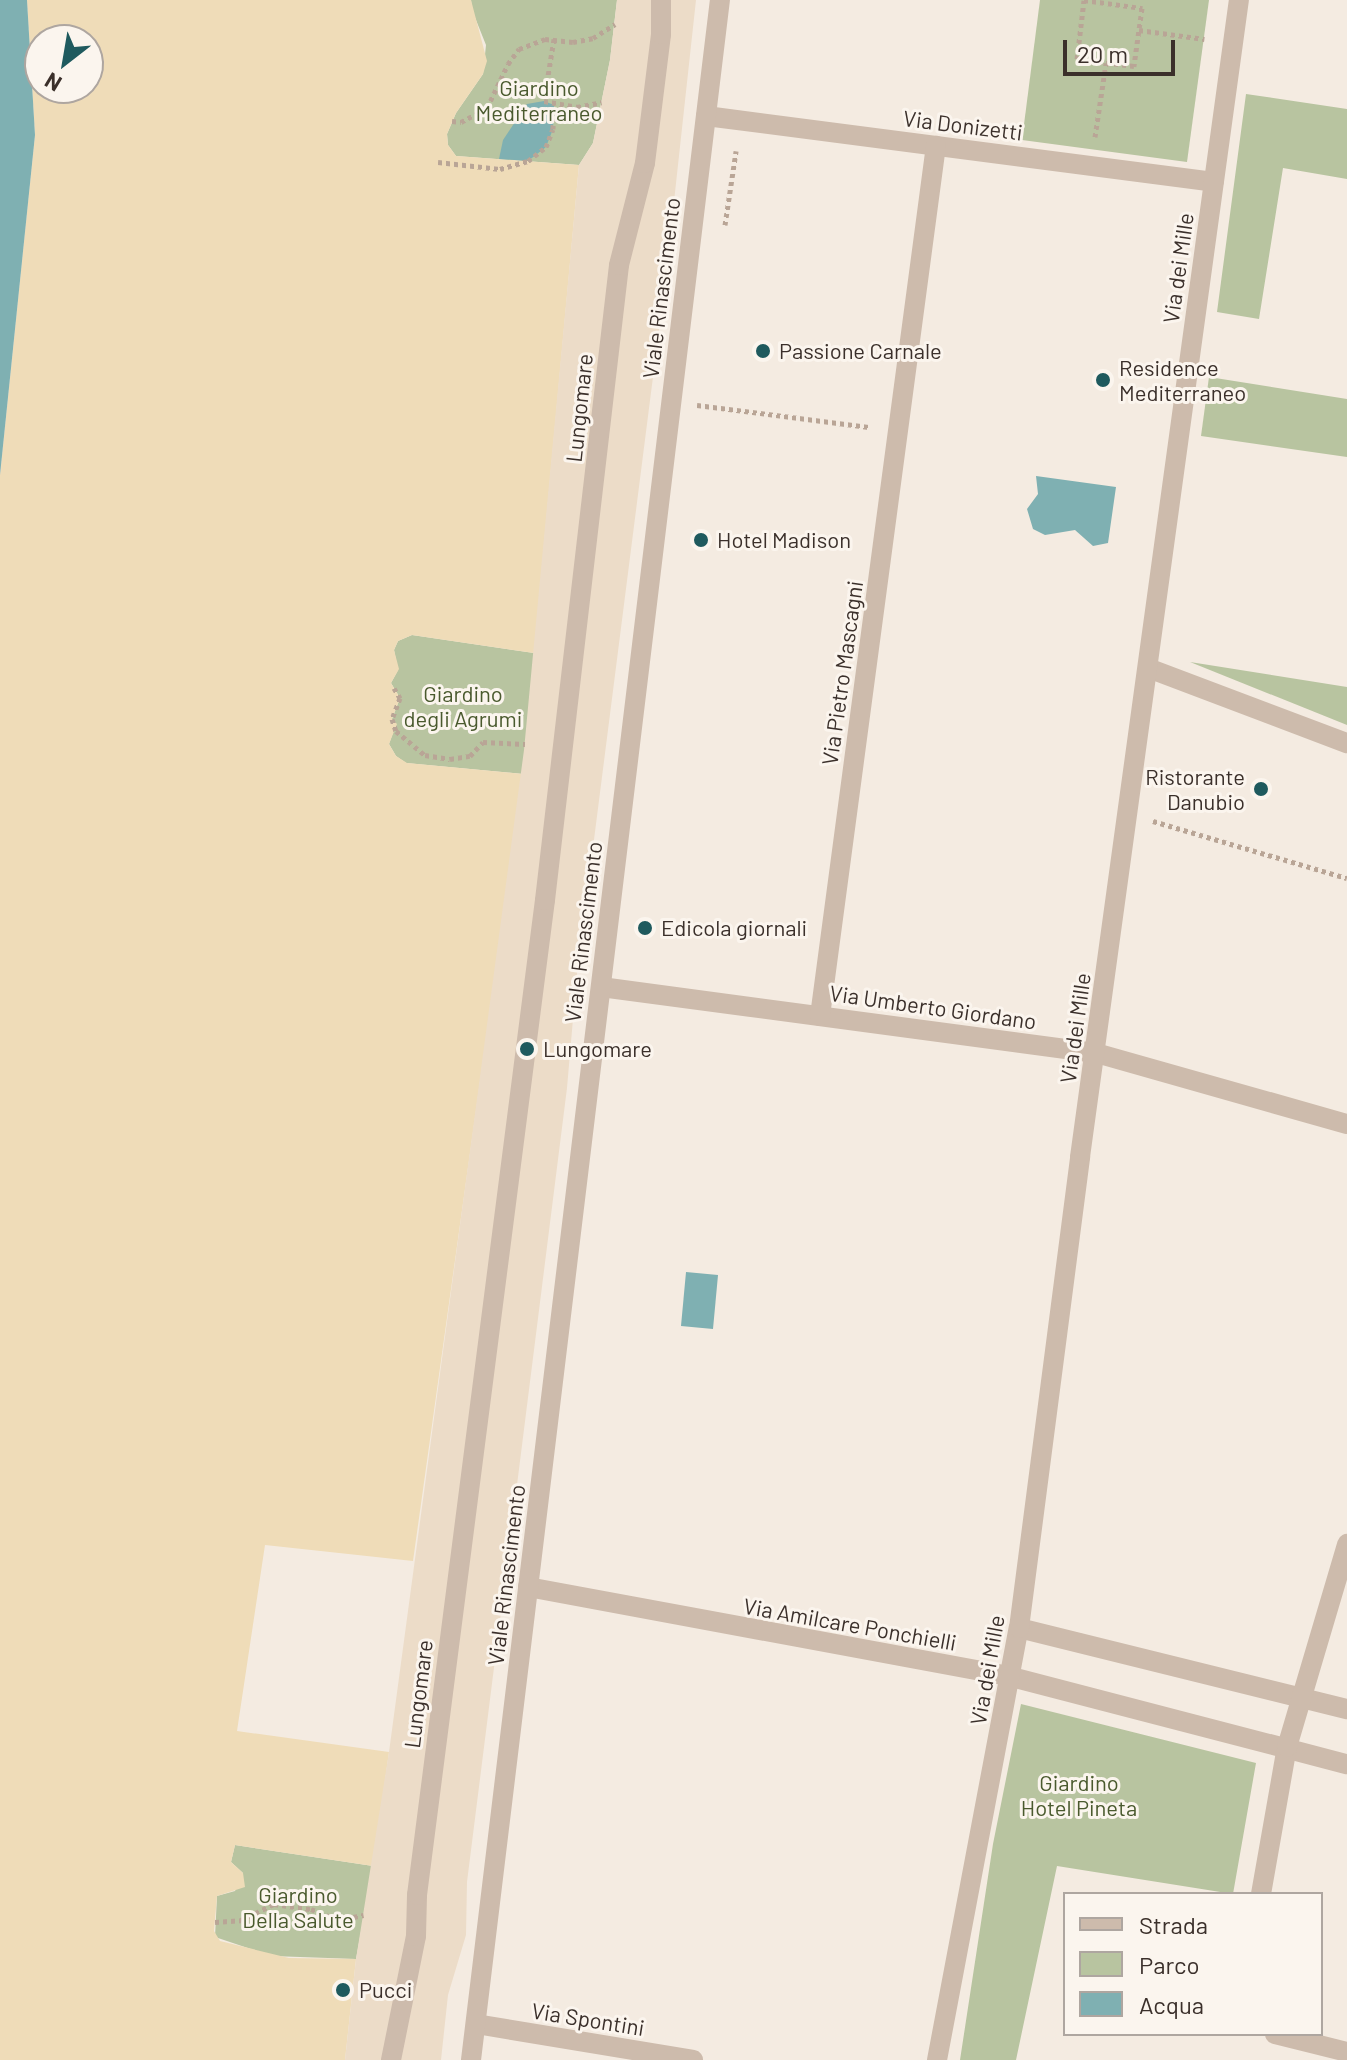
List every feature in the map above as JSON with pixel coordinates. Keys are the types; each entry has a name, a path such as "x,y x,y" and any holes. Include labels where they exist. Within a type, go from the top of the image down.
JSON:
{"street":[{"name":"Lungomare","path":"391,2060 416,1936 417,1895 545,900 619,265 645,163 661,34 661,0"},
{"name":"Viale Rinascimento","path":"471,2060 720,0"},
{"name":"Via dei Mille","path":"937,2060 1012,1677 1239,0"},
{"name":"Via Donizetti","path":"706,116 1214,182"},
{"name":"Via Pietro Mascagni","path":"820,1016 936,146"},
{"path":"1148,668 1347,743"},
{"name":"Via Umberto Giordano","path":"601,987 1096,1053 1347,1124"},
{"path":"1261,1892 1287,1747 1347,1544"},
{"name":"Via Amilcare Ponchielli","path":"528,1587 1012,1677 1347,1764"},
{"path":"1019,1628 1347,1709"},
{"name":"Via Spontini","path":"476,2024 693,2060"},
{"path":"1283,2036 1347,2052"}],"path":[{"path":"1084,0 1142,8 1134,66 1106,63 1077,59 1084,0"},
{"path":"452,121 461,122 487,108 508,64 519,49 554,39 573,42 593,38 615,24"},
{"path":"1139,30 1204,39"},
{"path":"554,39 544,101 577,107 602,102"},
{"path":"1093,149 1106,63"},
{"path":"438,162 500,169 528,161 546,147 553,129 554,105"},
{"path":"672,402 898,430"},
{"path":"394,688 400,698 392,719 396,731 425,755 450,759 470,756 483,742 525,744"},
{"path":"1129,814 1347,878"},
{"path":"215,1922 241,1920 274,1904 311,1909 338,1920 364,1915"}],"green space":[{"name":"Giardino Mediterraneo","path":"471,0 617,0 610,60 593,143 579,165 456,156 448,145 447,134 456,113 483,74 486,45"},
{"path":"1040,0 1209,0 1187,162 1022,140"},
{"path":"1246,94 1347,109 1347,179 1283,168 1259,319 1217,312"},
{"path":"1209,377 1347,399 1347,457 1201,436"},
{"name":"Giardino degli Agrumi","path":"412,635 534,653 523,774 406,763 396,756 389,744 396,724 392,719 400,698 391,683 398,670 394,650 398,641"},
{"path":"1190,662 1347,687 1347,725"},
{"name":"Giardino Hotel Pineta","path":"1021,1704 1256,1763 1233,1892 1057,1866 1016,2060 960,2060 993,1844"},
{"name":"Giardino Della Salute","path":"235,1845 373,1866 356,1959 272,1956 215,1937 217,1896 235,1891 243,1873 231,1862"}],"sand":[{"path":"27,0 471,0 487,61 483,74 456,113 447,134 448,145 456,156 579,165 534,653 412,635 398,641 394,650 399,669 391,683 400,698 392,719 397,724 389,744 396,756 407,763 523,774 413,1561 265,1545 237,1731 389,1752 373,1866 235,1845 231,1862 243,1873 245,1887 217,1896 214,1931 220,1941 289,1958 356,1959 345,2060 0,2060 0,475 35,135 33,104 104,104 104,24 28,24"}],"shaded area":[{"name":"Lungomare","path":"617,0 696,0 666,275 577,973 567,1088 467,1882 466,1935 448,1995 441,2060 345,2060 356,1959 389,1752 524,750 579,165 593,143 610,60"}],"water":[{"path":"0,0 27,0 24,104 33,104 35,135 0,475"},
{"path":"544,101 554,105 553,129 546,147 528,161 499,159 503,140 527,104"},
{"path":"1036,476 1116,487 1108,543 1093,546 1075,530 1045,535 1033,529 1027,509 1038,494"},
{"path":"686,1272 718,1275 713,1329 681,1326"}],"place":[{"name":"Passione Carnale","path":"763,351"},
{"name":"Residence Mediterraneo","path":"1103,380"},
{"name":"Hotel Madison","path":"701,540"},
{"name":"Ristorante Danubio","path":"1261,789"},
{"name":"Edicola giornali","path":"645,928"},
{"name":"Lungomare","path":"527,1049"},
{"name":"Pucci","path":"343,1990"}]}
